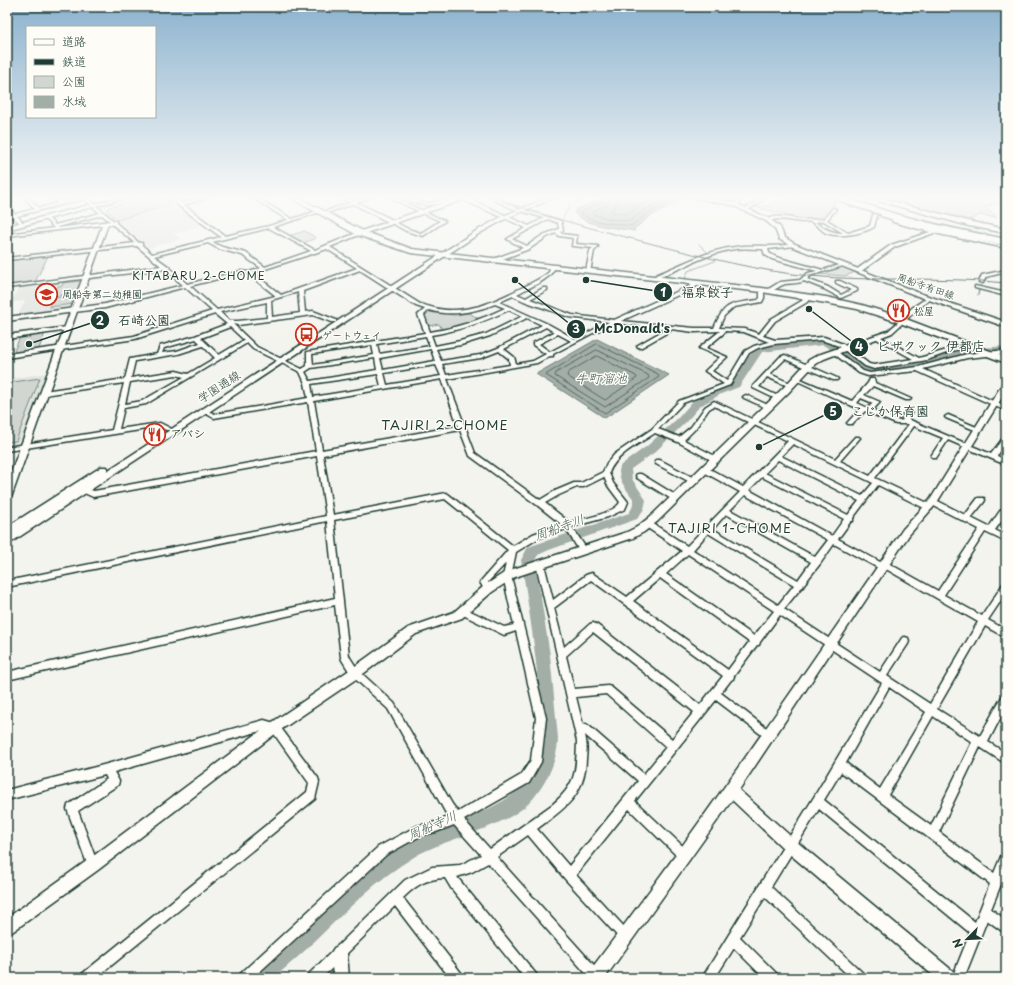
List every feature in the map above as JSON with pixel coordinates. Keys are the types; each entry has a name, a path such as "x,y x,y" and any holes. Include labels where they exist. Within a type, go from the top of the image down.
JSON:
{"highway":[{"path":"389,243 412,251 656,278 807,297 859,307 902,321 1006,360"}],"main road":[{"name":"周船寺有田線","path":"789,243 858,272 930,298 963,308 1006,325"}],"street":[{"path":"7,495 98,243"},
{"path":"152,255 201,243"},
{"path":"210,243 220,248 233,250 246,255 264,269"},
{"path":"299,243 314,251"},
{"path":"7,319 105,306 241,272 249,273 337,243"},
{"name":"学園通線","path":"7,541 279,360 459,243"},
{"path":"517,243 527,248"},
{"path":"493,261 527,248 535,243"},
{"path":"574,243 574,245 596,246 592,251 588,271"},
{"path":"858,272 893,246 901,243"},
{"path":"987,243 1006,247"},
{"path":"7,259 140,244 255,348 302,371 308,383 330,518 345,658 355,673 391,706 448,808 456,819 597,977 770,736 906,532 931,505 969,447 1006,385"},
{"path":"656,278 707,256 732,249 748,247 783,248 792,245"},
{"path":"327,247 359,269 418,305 427,309 443,312 462,312 474,310 495,302 548,275 553,267"},
{"path":"765,248 767,254 774,258 823,271"},
{"path":"728,384 708,371 724,357 702,348 722,332 720,329 722,315 732,306 760,301 765,291 782,284 804,279 810,274 841,265"},
{"path":"7,287 166,267"},
{"path":"7,356 135,337 215,312 280,297 359,269"},
{"path":"981,282 984,276 1006,271"},
{"path":"249,273 280,297"},
{"path":"804,279 826,288 842,297 856,290 838,282"},
{"path":"204,411 214,416 535,362 616,321 694,286 696,283"},
{"name":"学園通線","path":"7,532 279,360 334,321 390,287"},
{"path":"979,288 1006,295"},
{"path":"300,289 303,314"},
{"path":"526,300 545,290"},
{"path":"513,294 571,316 669,328 745,331 774,342"},
{"path":"760,336 773,320 807,300 807,297"},
{"path":"7,927 93,865 275,726 355,673 412,631 458,615 488,588 509,575 538,564 630,536 649,525 692,480 752,421 778,398 812,362 890,332 914,309 930,298"},
{"path":"269,300 270,319"},
{"path":"495,302 507,309 546,325 575,341"},
{"path":"427,309 421,315 472,454 540,503 567,525 583,550"},
{"path":"310,368 309,353 429,334 470,325 507,309"},
{"path":"159,355 162,347 197,337 229,324 313,313 334,321"},
{"path":"302,371 310,368 461,343 488,335 526,317"},
{"path":"308,383 481,356 500,349 546,325"},
{"path":"7,337 67,328"},
{"path":"640,346 669,328"},
{"path":"551,355 535,344 558,332"},
{"path":"197,337 219,358"},
{"path":"877,337 918,360"},
{"path":"488,588 484,582 512,550 528,539 567,525 608,514 622,507 624,502 610,484 606,473 609,465 617,456 655,430 681,402 728,384 747,352 756,347 774,342 822,338 847,348 867,365 874,366 918,360 969,346"},
{"path":"121,406 144,403 247,341"},
{"path":"374,343 384,387"},
{"path":"115,432 132,360 187,350 204,344"},
{"path":"500,349 512,358 513,366"},
{"path":"835,352 861,372 870,375 918,369 967,356 1006,352"},
{"path":"778,398 755,387 767,375 765,374 785,357 835,379"},
{"path":"918,369 1006,409"},
{"path":"44,393 176,373 188,376"},
{"path":"767,375 793,382 898,423 911,422"},
{"path":"852,404 873,382 870,375"},
{"path":"871,383 908,399"},
{"path":"850,423 877,402 860,395"},
{"path":"746,397 768,407"},
{"path":"679,440 693,428 707,408 714,403 874,480 966,519 1006,539"},
{"path":"909,412 904,417 911,422 1006,463"},
{"path":"948,417 979,430"},
{"path":"569,876 629,802 644,780 730,676 850,519 864,500 874,480 911,422"},
{"path":"7,449 160,425 168,429"},
{"path":"84,490 93,494 463,427"},
{"path":"655,430 679,440 715,459"},
{"path":"836,462 857,438"},
{"path":"934,456 946,438"},
{"path":"993,457 1006,438"},
{"path":"627,602 688,550 792,441"},
{"path":"777,457 864,500"},
{"path":"658,462 692,480"},
{"path":"704,469 939,596 1006,634"},
{"path":"540,503 557,493 576,485 582,485 606,473"},
{"path":"761,474 850,519"},
{"path":"639,476 675,498"},
{"path":"7,584 330,518 446,496 512,550"},
{"path":"966,519 981,500"},
{"path":"726,511 817,562"},
{"path":"939,596 987,530 1003,512"},
{"path":"649,525 1006,759"},
{"path":"707,530 800,585"},
{"path":"244,978 382,852 399,840 421,830 436,827 456,819 525,779 536,762 541,718 519,626 509,575 512,550"},
{"path":"313,978 409,884 432,873 460,871 489,856 558,808 573,791 578,782 582,762 582,741 550,607 538,564"},
{"path":"660,574 756,642"},
{"path":"550,607 592,576 730,676"},
{"path":"882,796 983,621 1006,586"},
{"path":"7,676 338,601"},
{"path":"462,611 504,631 519,626"},
{"path":"561,655 593,626 701,712"},
{"path":"708,978 840,765 905,641"},
{"path":"571,694 608,690 673,746"},
{"path":"715,694 770,736"},
{"path":"933,834 980,741 1006,698"},
{"path":"7,795 264,725 275,726 314,782 311,795 86,978"},
{"path":"579,730 586,729 644,780"},
{"path":"840,765 997,882"},
{"path":"93,865 72,809 114,781 107,769"},
{"path":"731,791 791,846 948,978"},
{"path":"818,801 977,931"},
{"path":"629,802 685,856"},
{"path":"529,828 569,876 626,937"},
{"path":"958,978 1006,858"},
{"path":"448,872 455,884 532,978"},
{"path":"764,889 860,978"},
{"path":"396,898 458,978"},
{"path":"985,911 1006,927"},
{"path":"733,939 772,978"},
{"path":"339,953 341,978"}],"shaded area":[{"path":"142,243 166,243 148,248"},
{"name":"周船寺第二幼稚園","path":"83,279 72,309 17,317 25,301 11,302 19,288"},
{"path":"47,373 22,444 7,447 7,379"}],"green space":[{"path":"48,256 35,282 7,286 7,261"},
{"path":"841,265 858,271 845,276 819,274"},
{"path":"81,281 76,293 54,296 58,286 62,286 63,283"},
{"path":"76,295 73,304 49,307 53,298"},
{"path":"428,312 454,315 469,313 481,320 443,331 439,324 428,326 423,315"},
{"path":"45,333 38,351 13,353 20,337"},
{"path":"40,378 16,441 7,442 7,383"}],"water":[{"name":"牛町溜池","path":"597,339 669,375 605,418 536,374"}],"waterway":[{"path":"699,244 709,254"},
{"path":"685,279 688,271 715,261"},
{"path":"978,291 979,287 985,281"},
{"path":"978,295 979,290"},
{"name":"周船寺川","path":"258,978 304,938 350,894 382,867 408,850 422,843 509,807 517,802 530,789 544,764 549,746 549,738 547,693 543,655 528,560 533,551 544,546 633,516 638,509 640,500 626,479 625,468 651,449 682,420 696,404 717,392 735,385 752,358 759,350 771,347 824,342 846,354 865,369 875,371 923,363 958,353 1006,349"}],"railway":[{"path":"648,243 712,259 790,274 834,278 957,280 1006,283"}],"place":[{"name":"McDonald's","path":"515,280"},
{"name":"福泉餃子","path":"586,280"},
{"name":"周船寺第二幼稚園","path":"46,294"},
{"name":"ピザクック 伊都店","path":"809,309"},
{"name":"松屋","path":"899,311"},
{"name":"ゲートウェイ","path":"306,335"},
{"name":"石崎公園","path":"29,344"},
{"name":"アバシ","path":"155,434"},
{"name":"こじか保育園","path":"759,447"}],"district":[{"name":"KITABARU 2-CHOME","path":"199,276"},
{"name":"TAJIRI 2-CHOME","path":"445,425"},
{"name":"TAJIRI 1-CHOME","path":"730,528"}]}
